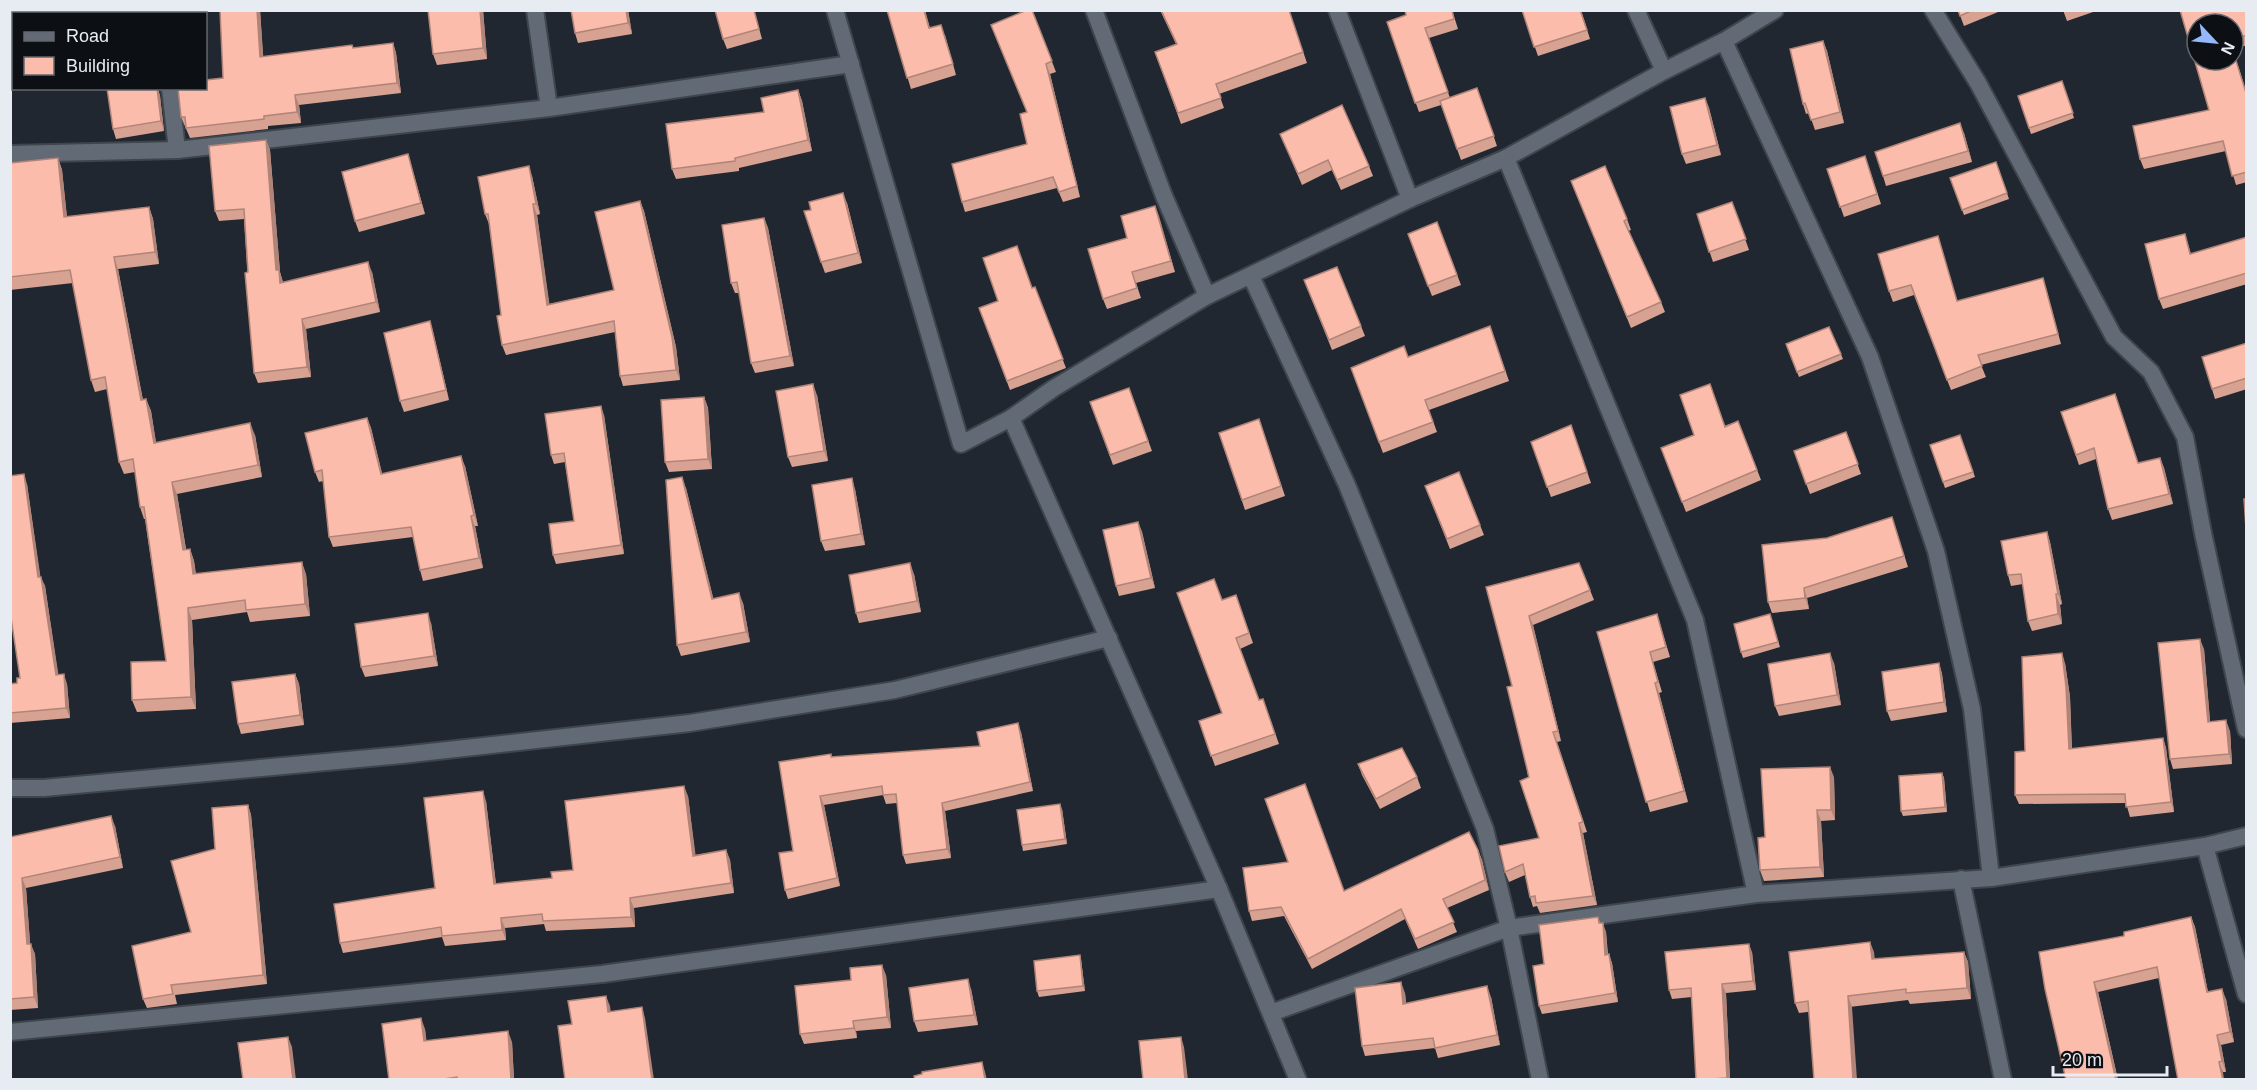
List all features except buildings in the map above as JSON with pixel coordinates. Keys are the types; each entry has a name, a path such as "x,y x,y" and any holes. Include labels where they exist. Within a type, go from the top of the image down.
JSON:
{"street":[{"path":"535,10 549,108"},
{"path":"835,10 961,444 1011,418 1054,388 1207,296 1410,199 1506,158 1775,10"},
{"path":"1094,10 1164,196 1207,296"},
{"path":"1337,10 1410,199"},
{"path":"1636,10 1664,71"},
{"path":"1933,10 1978,83 2114,337 2151,372 2185,437 2203,533 2247,729"},
{"path":"1724,40 1870,357 1936,551 1972,709 1991,878"},
{"path":"10,154 177,150 549,108 851,64"},
{"path":"170,90 177,150"},
{"path":"1506,158 1695,620 1756,894"},
{"path":"1251,276 1347,485 1485,829 1509,928 1540,1080"},
{"path":"1011,418 1219,889 1298,1080"},
{"path":"10,788 44,788 402,755 690,723 895,690 1109,638"},
{"path":"1271,1013 1509,928 1756,894 1991,878 2205,846 2247,836"},
{"path":"2205,846 2247,994"},
{"path":"1961,879 2003,1080"},
{"path":"10,1032 602,974 1219,889"}]}
